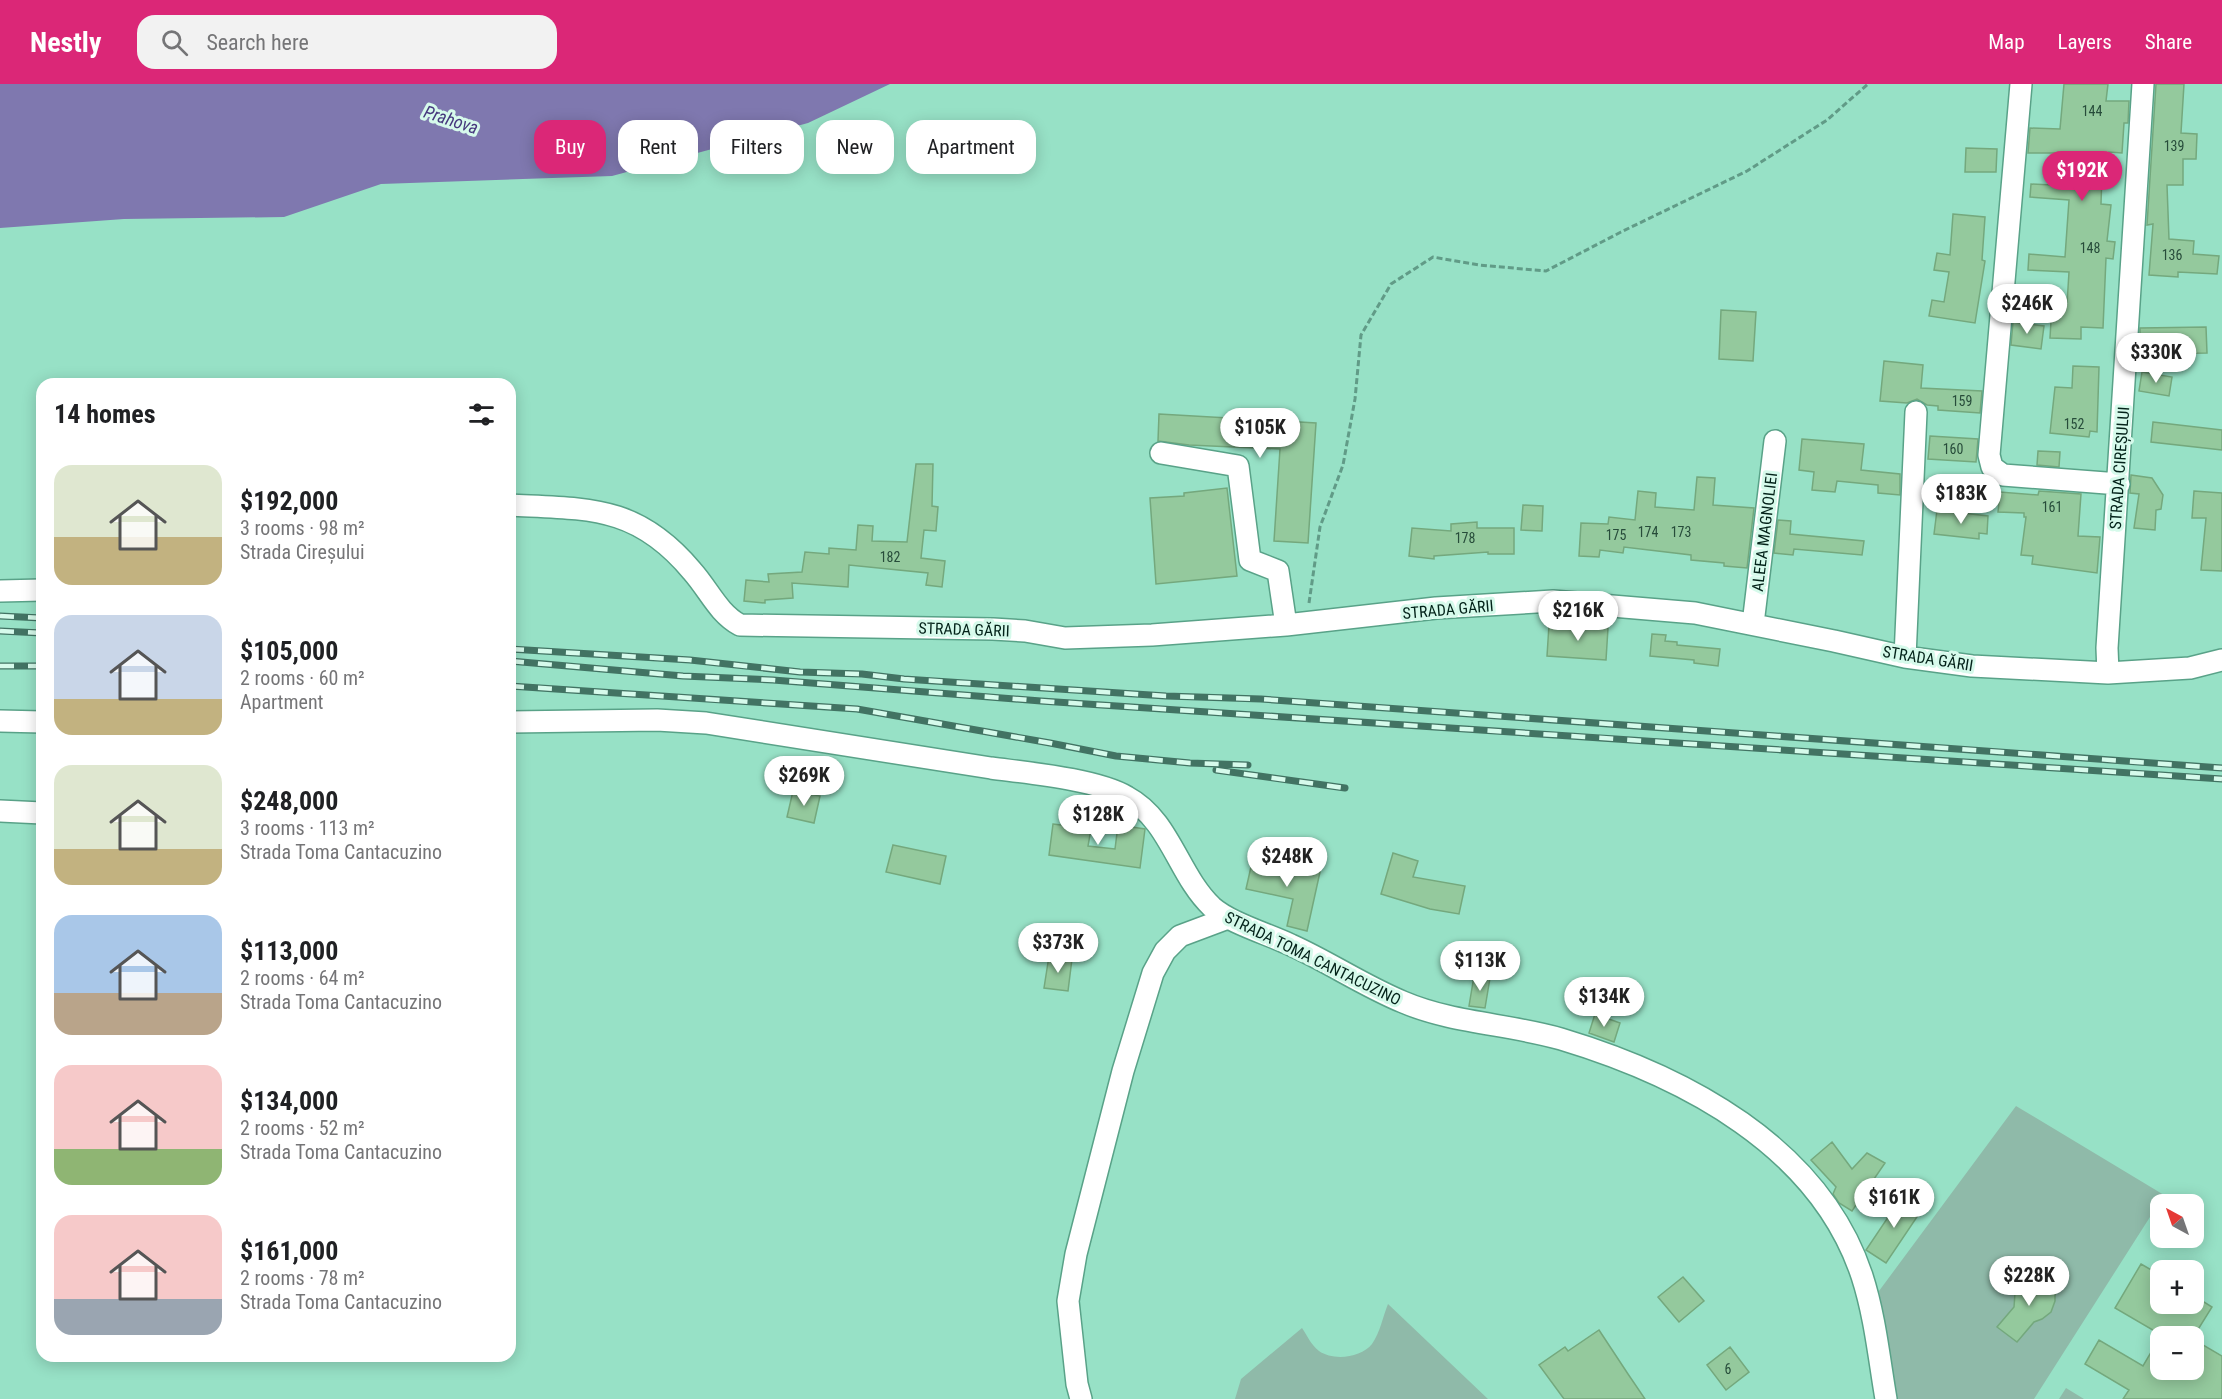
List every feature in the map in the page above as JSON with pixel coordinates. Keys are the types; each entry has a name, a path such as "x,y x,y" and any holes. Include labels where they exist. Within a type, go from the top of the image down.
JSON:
{"street":[{"path":"2021,84 1989,455 1992,467 2003,475 2118,484"},
{"name":"STRADA CIREȘULUI","path":"2108,673 2107,648 2143,84"},
{"path":"1905,657 1916,412"},
{"name":"ALEEA MAGNOLIEI","path":"1753,624 1775,441"},
{"path":"1161,453 1238,466 1250,560 1278,572 1296,624"},
{"name":"STRADA GĂRII","path":"516,506 602,512 632,520 675,550 703,583 727,618 740,625 993,629 1025,631 1065,638 1152,635 1296,624 1436,608 1553,601 1695,613 1905,657 1972,666 2108,673 2190,668 2222,660"},
{"path":"0,591 36,590"},
{"name":"STRADA TOMA CANTACUZINO","path":"516,722 637,720 706,723 1030,774 1114,790 1140,805 1159,827 1204,899 1228,918 1295,946 1403,1003 1433,1012 1557,1038 1600,1052 1652,1074 1740,1121 1772,1145 1802,1174 1846,1237 1862,1276 1871,1311 1886,1399"},
{"path":"0,721 36,722"},
{"path":"0,811 36,813"},
{"path":"1080,1399 1068,1301 1076,1254 1123,1071 1143,1005 1153,973 1165,951 1180,936 1228,918"}],"path":[{"path":"1296,624 1320,527 1344,465 1355,399 1361,334 1391,284 1433,257 1479,265 1546,272 1621,232 1747,171 1827,120 1868,84"}],"green space":[{"path":"2016,1106 2162,1194 2150,1194 2150,1217 2034,1399 1895,1399 1879,1291"},
{"path":"1388,1304 1488,1399 1235,1399 1241,1379 1302,1328 1314,1346 1325,1354 1339,1357 1354,1355 1367,1349 1377,1335"},
{"path":"2066,1388 2084,1399 2059,1399"}],"water":[{"name":"Prahova","path":"0,84 890,84 804,124 804,120 710,120 710,150 698,153 698,120 618,120 619,174 612,176 381,184 284,217 124,219 0,228"}],"building":[{"path":"2064,84 2108,84 2106,101 2129,101 2128,123 2124,123 2122,153 2109,152 2109,175 2102,174 2101,204 2111,205 2107,241 2115,242 2113,259 2106,258 2103,328 2081,327 2081,339 2050,338 2052,304 2067,304 2069,272 2028,270 2029,254 2065,257 2069,200 2030,197 2031,184 2073,186 2074,153 2028,153 2030,128 2060,129"},
{"path":"2156,84 2184,84 2181,133 2197,134 2196,159 2183,159 2183,185 2167,185 2169,239 2194,241 2193,254 2219,256 2217,274 2178,272 2178,277 2149,275 2153,224 2147,225"},
{"path":"1966,148 1997,149 1996,172 1965,172"},
{"path":"1953,214 1985,217 1982,260 1985,261 1975,323 1929,316 1932,300 1944,302 1949,272 1934,270 1937,253 1950,255"},
{"path":"1721,310 1756,312 1753,361 1719,359"},
{"path":"2013,322 2044,326 2041,349 2011,345"},
{"path":"2206,327 2207,353 2140,354 2140,328"},
{"path":"1884,361 1923,365 1921,388 1982,391 1980,413 1938,410 1938,406 1927,405 1917,399 1907,403 1880,401"},
{"path":"2073,366 2099,367 2097,432 2090,431 2089,437 2050,433 2055,387 2072,388"},
{"path":"2142,372 2172,377 2169,396 2139,391"},
{"path":"1159,414 1316,423 1308,543 1274,541 1280,449 1189,445 1158,441"},
{"path":"2153,422 2222,430 2222,450 2151,442"},
{"path":"1930,436 1978,439 1976,462 1928,459"},
{"path":"1802,439 1864,444 1861,470 1900,474 1900,495 1878,493 1878,485 1837,481 1835,492 1812,490 1814,472 1799,470"},
{"path":"2038,451 2060,452 2059,467 2037,465"},
{"path":"916,464 933,464 932,506 938,507 936,531 924,530 921,558 945,561 942,587 926,585 928,573 849,565 848,587 792,583 793,598 765,600 765,603 744,601 746,580 769,582 768,574 802,572 805,552 829,554 829,548 856,550 858,525 873,526 872,541 907,542"},
{"path":"2131,475 2152,478 2163,495 2161,509 2156,510 2155,530 2134,528 2139,494 2130,493"},
{"path":"1697,477 1715,478 1713,505 1754,508 1747,568 1691,560 1691,555 1624,547 1623,553 1600,550 1599,557 1579,556 1581,523 1608,524 1609,517 1635,520 1638,491 1656,493 1655,507 1694,510"},
{"path":"1227,488 1237,576 1156,584 1150,498 1184,496 1184,493"},
{"path":"2039,491 2081,494 2078,536 2100,537 2097,573 2032,564 2033,556 2021,555 2026,517 2024,513 1998,512 2000,492 2038,495"},
{"path":"2194,491 2222,493 2222,571 2201,570 2206,518 2192,518"},
{"path":"1523,505 1543,506 1542,531 1521,530"},
{"path":"1937,510 1988,516 1987,534 1979,533 1979,539 1934,534"},
{"path":"1778,520 1791,521 1790,534 1864,541 1862,555 1794,549 1793,555 1774,553"},
{"path":"1477,522 1477,528 1514,528 1514,554 1488,554 1488,552 1434,556 1434,559 1409,556 1412,528 1451,531 1451,524"},
{"path":"1549,625 1608,628 1606,660 1547,656"},
{"path":"1652,634 1666,635 1665,641 1677,642 1677,645 1720,649 1718,666 1694,663 1694,660 1650,656"},
{"path":"793,791 820,796 814,823 787,817"},
{"path":"1053,824 1091,829 1088,846 1115,849 1118,825 1145,829 1140,868 1049,855"},
{"path":"893,845 946,856 940,884 886,872"},
{"path":"1393,853 1418,861 1413,877 1465,886 1459,914 1430,909 1381,894"},
{"path":"1253,858 1320,872 1307,931 1287,926 1293,899 1246,889"},
{"path":"1062,932 1086,934 1084,955 1060,953"},
{"path":"1049,956 1072,959 1068,991 1044,988"},
{"path":"1474,976 1490,978 1485,1008 1469,1006"},
{"path":"1595,1014 1620,1023 1614,1042 1589,1033"},
{"path":"1832,1142 1852,1169 1867,1153 1885,1163 1852,1211 1839,1203 1833,1194 1836,1187 1811,1160"},
{"path":"1903,1195 1923,1208 1886,1263 1866,1250"},
{"path":"2141,1264 2150,1269 2150,1314 2204,1314 2204,1302 2212,1307 2200,1326 2150,1326 2150,1328 2115,1308"},
{"path":"1683,1277 1704,1301 1679,1322 1658,1297"},
{"path":"2048,1278 2055,1286 2055,1301 2051,1312 2034,1322 2017,1342 1997,1327 2014,1307 2015,1293 2020,1285 2028,1279"},
{"path":"1599,1330 1645,1399 1564,1399 1539,1365 1565,1347 1568,1351"},
{"path":"2099,1340 2143,1366 2150,1354 2150,1380 2204,1380 2204,1345 2222,1356 2222,1399 2123,1399 2129,1390 2085,1364"},
{"path":"1730,1347 1749,1372 1726,1390 1707,1365"}],"railway":[{"path":"0,616 36,618"},
{"path":"0,631 36,633"},
{"path":"516,649 690,660 800,672 862,674 904,679 1166,696 1261,699 2222,768"},
{"path":"516,662 683,676 773,680 1041,701 2222,779"},
{"path":"0,666 36,666"},
{"path":"516,686 857,709 1116,756 1190,763 1248,765"},
{"path":"1216,770 1345,788"}]}
